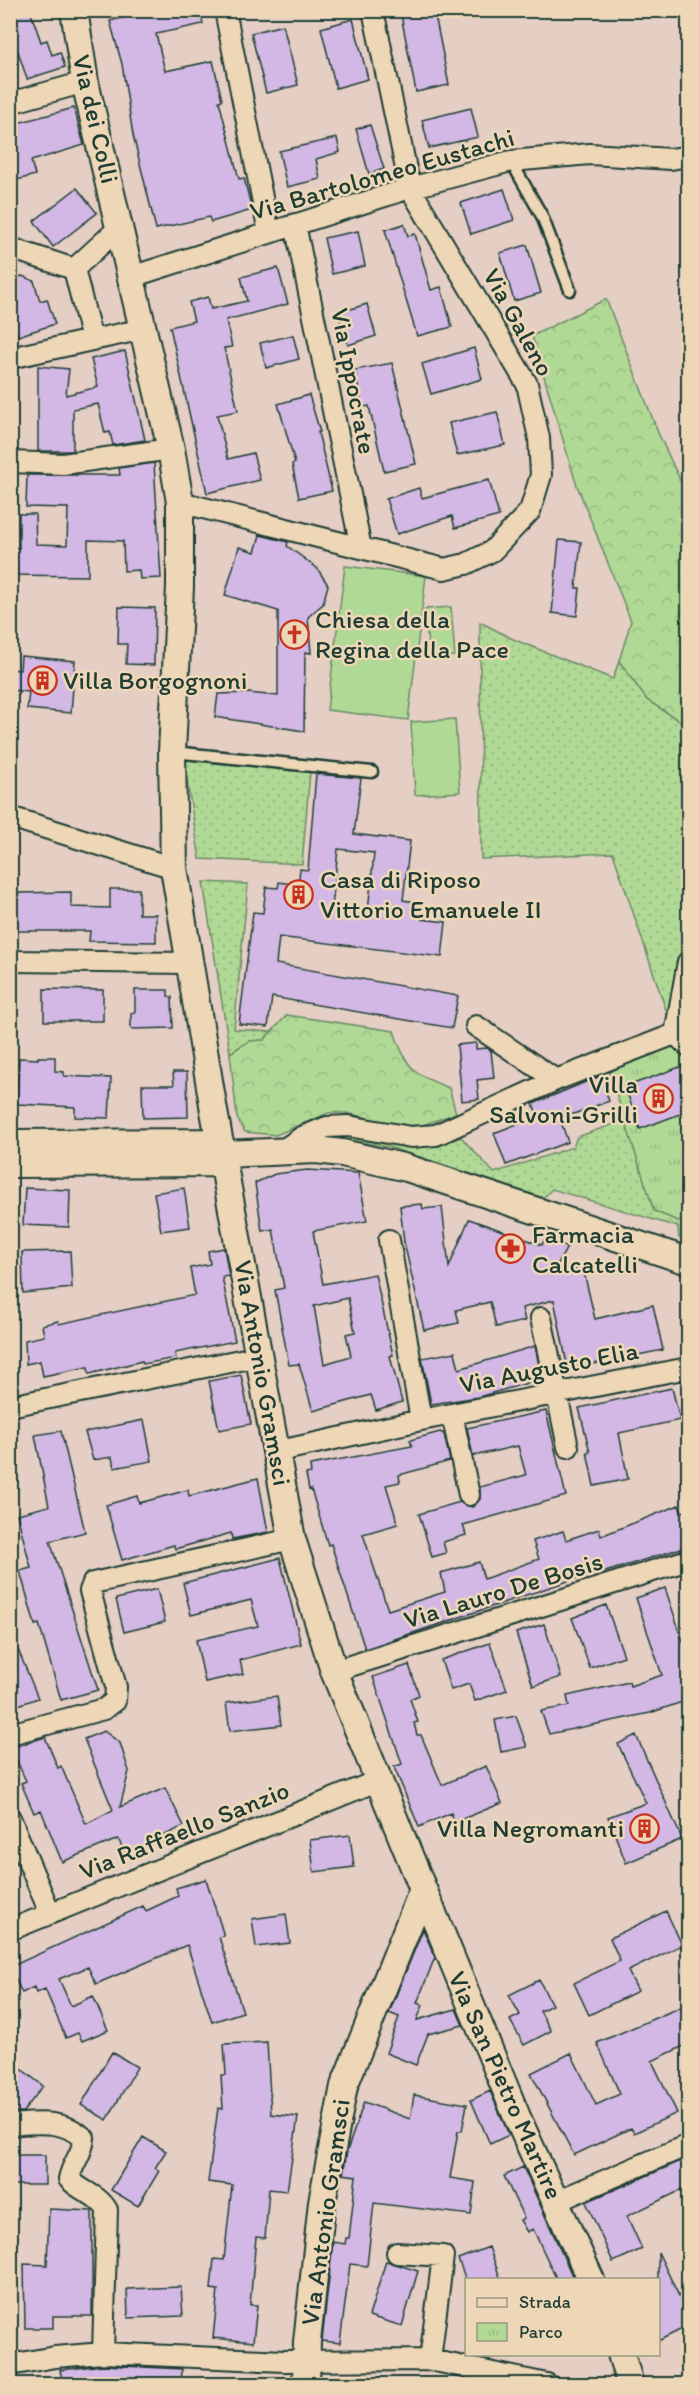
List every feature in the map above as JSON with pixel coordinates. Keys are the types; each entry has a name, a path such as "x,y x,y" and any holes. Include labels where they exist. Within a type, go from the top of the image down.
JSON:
{"street":[{"name":"Via dei Colli","path":"74,10 86,82 131,277"},
{"path":"225,10 269,233"},
{"name":"Via Galeno","path":"180,502 444,569 466,564 492,551 530,511 541,475 539,438 527,384 410,188 373,10"},
{"path":"10,104 86,82"},
{"name":"Via Bartolomeo Eustachi","path":"131,277 410,188 511,161 591,154 671,159 688,156"},
{"name":"Via Ippocrate","path":"295,224 361,548"},
{"path":"74,269 121,226"},
{"path":"10,248 74,269"},
{"path":"74,269 92,340"},
{"name":"Via Antonio Gramsci","path":"131,277 171,449 180,502 180,586 172,752 174,868 188,963 260,1356 275,1452 292,1539 334,1671 423,1889 344,2086 322,2202 306,2373"},
{"path":"10,357 144,329"},
{"path":"10,462 63,464 171,449"},
{"path":"10,817 174,868"},
{"path":"10,962 188,963"},
{"path":"280,1152 302,1137 327,1127 348,1126 411,1137 436,1135 556,1080 682,1040 688,962"},
{"path":"476,1026 556,1080"},
{"path":"10,1143 223,1153"},
{"path":"10,1164 223,1153 316,1150 342,1153 407,1168 688,1261"},
{"path":"389,1240 421,1420"},
{"path":"541,1318 555,1394 568,1447"},
{"path":"10,1406 260,1356"},
{"name":"Via Augusto Elia","path":"275,1452 421,1420 688,1368"},
{"path":"452,1414 469,1495"},
{"path":"10,1734 105,1708 116,1701 116,1687 90,1591 93,1583 292,1539"},
{"name":"Via Lauro De Bosis","path":"334,1671 688,1560"},
{"name":"Via Raffaello Sanzio","path":"10,1930 377,1781"},
{"path":"10,1818 50,1913"},
{"name":"Via San Pietro Martire","path":"423,1889 513,2106 590,2278"},
{"path":"10,2125 62,2125 75,2130 84,2138 83,2151 71,2170 69,2179 75,2186 102,2200 107,2210 103,2353"},
{"path":"557,2201 688,2145"},
{"path":"397,2253 443,2256 430,2360"},
{"path":"10,2365 55,2357 103,2353 306,2373 430,2360 547,2385"},
{"path":"621,2356 630,2385"}],"lane":[{"path":"511,161 542,216 570,290"},
{"path":"172,752 372,772"}],"green space":[{"path":"606,299 659,435 688,497 688,726 647,700 619,661 631,621 576,483 532,336"},
{"path":"345,566 426,576 408,720 327,710"},
{"path":"451,607 455,656 429,657 425,609"},
{"path":"480,622 515,640 613,679 619,661 647,700 688,726 688,914 670,1022 613,853 481,859"},
{"path":"455,719 460,792 415,795 411,722"},
{"path":"189,759 310,771 302,864 200,859 184,763"},
{"path":"203,882 248,884 234,1029 272,1032 264,1040 249,1041 230,1053"},
{"path":"287,1015 394,1031 403,1054 412,1068 419,1074 449,1088 456,1113 423,1125 400,1126 347,1113 328,1113 276,1135 245,1132 237,1118 230,1053 249,1041 264,1040"},
{"path":"675,1034 688,1047 688,1218 678,1221 654,1211 606,1062"},
{"path":"625,1120 654,1211 678,1221 688,1218 688,1241 679,1238 678,1227 552,1189 543,1198 389,1147 339,1138 341,1133 402,1144 432,1145 461,1137 494,1173 573,1147 577,1137"}],"building":[{"path":"10,10 30,10 41,42 47,40 52,55 60,52 65,67 27,79 10,27"},
{"path":"140,10 200,10 203,24 156,34 165,71 213,61 222,100 219,101 239,179 244,178 252,210 211,222 209,217 156,229 133,135 122,64 110,21 141,13"},
{"path":"400,10 434,10 449,85 416,92"},
{"path":"353,19 368,79 336,88 321,28"},
{"path":"283,25 298,85 266,93 251,33"},
{"path":"74,108 84,145 31,161 35,175 10,182 10,125"},
{"path":"471,108 478,137 429,148 422,120"},
{"path":"370,125 384,169 369,174 356,129"},
{"path":"337,138 340,152 316,159 320,179 287,187 279,151"},
{"path":"77,188 97,213 53,247 34,221"},
{"path":"504,189 514,220 471,234 461,203"},
{"path":"404,224 408,236 415,234 431,290 441,287 452,327 417,336 385,230"},
{"path":"358,231 365,266 332,274 324,238"},
{"path":"527,245 541,293 514,301 500,253"},
{"path":"278,268 288,304 226,320 232,347 224,348 238,411 217,415 228,459 253,453 260,480 207,493 170,327 194,321 189,302 208,297 211,309 247,301 241,277"},
{"path":"22,276 34,281 40,301 47,299 55,324 18,336 10,312 10,280"},
{"path":"367,304 376,336 348,345 338,313"},
{"path":"293,335 299,359 266,368 260,343"},
{"path":"474,348 482,379 431,394 422,364"},
{"path":"125,351 145,440 113,445 110,432 105,433 98,404 73,409 73,451 38,451 38,366 69,369 66,395 98,387 91,359"},
{"path":"392,363 416,464 384,471 369,406 362,407 355,370"},
{"path":"309,395 320,432 318,432 332,491 299,498 292,464 295,463 278,404"},
{"path":"497,412 505,445 457,455 449,423"},
{"path":"154,463 161,578 140,579 139,570 124,571 123,541 88,540 88,576 10,575 10,547 19,548 19,514 35,514 36,544 67,545 68,508 26,507 27,475 120,475 119,468"},
{"path":"489,480 499,516 455,528 452,516 397,534 386,499 419,488 422,498"},
{"name":"Chiesa della Regina della Pace","path":"260,535 288,542 287,546 317,568 328,585 323,604 308,617 311,653 305,652 304,731 215,717 218,694 248,693 278,696 278,611 225,595 239,547 255,552"},
{"path":"559,540 581,542 576,588 580,588 577,616 552,613"},
{"path":"119,607 155,608 154,665 126,664 127,644 118,644"},
{"name":"Villa Borgognoni","path":"21,656 75,661 71,713 27,709 29,692 10,690 10,669 20,670"},
{"name":"Casa di Riposo Vittorio Emanuele II","path":"316,774 361,778 354,834 410,841 403,900 423,903 421,919 446,922 442,957 279,937 276,964 458,996 452,1028 272,997 268,1027 239,1024 253,912 263,913 266,887 278,888 279,882 298,885 300,869 308,870","holes":["338,849 374,853 368,911 332,907"]},
{"path":"110,889 139,889 139,914 156,914 156,942 89,941 90,931 17,931 17,893 71,892 71,907 110,908"},
{"path":"44,989 103,990 103,1021 44,1021"},
{"path":"135,990 168,990 168,996 172,997 173,1028 131,1029 131,1013 135,1012"},
{"path":"476,1043 476,1049 487,1048 491,1051 494,1078 477,1080 479,1099 462,1101 457,1045"},
{"path":"38,1057 55,1057 55,1071 64,1072 64,1076 111,1078 109,1118 75,1117 75,1107 17,1104 19,1058 38,1059"},
{"name":"Villa Salvoni-Grilli","path":"688,1064 688,1111 640,1129 625,1087"},
{"path":"173,1072 187,1072 188,1117 143,1118 142,1085 174,1085"},
{"path":"600,1076 609,1101 560,1119 568,1142 506,1165 494,1133 538,1116 533,1104"},
{"path":"307,1170 358,1173 367,1221 313,1231 323,1284 375,1274 393,1355 390,1356 402,1402 376,1410 371,1395 313,1411 299,1364 289,1365 275,1290 284,1288 273,1229 262,1231 255,1183 275,1174","holes":["348,1298 355,1332 346,1334 351,1356 324,1364 314,1306"]},
{"path":"25,1188 70,1190 69,1227 23,1225"},
{"path":"184,1188 190,1227 161,1231 154,1193"},
{"path":"422,1204 423,1209 442,1207 449,1267 469,1219 542,1245 546,1236 567,1247 552,1275 583,1268 595,1319 653,1305 663,1350 568,1369 554,1300 522,1308 525,1321 496,1327 490,1302 456,1310 459,1323 424,1330 404,1242 400,1206"},
{"path":"224,1248 229,1276 222,1277 235,1341 175,1353 176,1358 143,1364 142,1361 89,1374 88,1367 43,1376 40,1361 26,1364 25,1340 44,1336 42,1325 58,1321 59,1324 195,1295 190,1268 210,1264 208,1251"},
{"path":"70,1251 72,1288 23,1293 22,1252"},
{"path":"535,1346 542,1379 478,1397 431,1404 422,1358 455,1352 459,1369"},
{"path":"241,1375 251,1424 219,1430 209,1381"},
{"path":"672,1388 680,1420 619,1433 628,1479 594,1486 587,1452 590,1452 579,1408"},
{"path":"546,1411 566,1496 463,1525 466,1535 443,1542 446,1553 432,1557 419,1514 460,1502 472,1507 480,1499 480,1487 526,1475 518,1446 473,1456 467,1428"},
{"path":"144,1420 152,1461 114,1468 112,1457 93,1460 85,1432"},
{"path":"61,1431 85,1532 50,1541 98,1690 61,1700 39,1624 35,1625 20,1571 31,1568 17,1514 49,1506 35,1435"},
{"path":"440,1432 444,1434 450,1461 399,1475 400,1482 386,1485 398,1524 363,1534 388,1610 445,1592 441,1573 479,1562 484,1579 539,1559 533,1541 563,1531 566,1540 599,1529 601,1536 679,1505 682,1512 688,1510 688,1546 596,1575 595,1572 365,1649 331,1544 328,1545 311,1489 309,1490 306,1474 311,1473 310,1465 412,1446 410,1440"},
{"path":"258,1478 268,1532 232,1539 231,1533 175,1549 174,1545 122,1560 106,1505 137,1496 139,1503 188,1490 189,1496"},
{"path":"280,1558 301,1644 240,1660 243,1674 205,1682 196,1640 258,1626 251,1600 191,1615 183,1583"},
{"path":"665,1588 686,1650 688,1649 688,1700 650,1713 549,1734 541,1711 569,1706 567,1696 629,1682 630,1686 662,1675 636,1598"},
{"path":"157,1589 165,1622 124,1632 116,1599"},
{"path":"606,1605 624,1656 590,1668 572,1618"},
{"path":"544,1624 561,1677 533,1686 516,1633"},
{"path":"10,1630 38,1698 10,1708"},
{"path":"490,1643 507,1690 475,1701 469,1684 451,1690 441,1660"},
{"path":"409,1665 419,1695 410,1699 418,1722 414,1723 417,1735 421,1735 442,1785 486,1766 502,1803 455,1822 451,1813 419,1827 394,1767 402,1764 373,1677"},
{"path":"277,1696 281,1725 230,1731 226,1703"},
{"path":"516,1716 527,1747 501,1752 495,1720"},
{"path":"104,1731 120,1743 129,1771 120,1807 165,1788 184,1826 126,1854 118,1839 62,1862 41,1810 34,1813 21,1783 26,1781 11,1748 45,1737 58,1768 61,1766 86,1824 113,1810 84,1739"},
{"name":"Villa Negromanti","path":"636,1735 682,1839 626,1863 608,1817 646,1803 618,1744"},
{"path":"350,1835 354,1867 314,1872 310,1840"},
{"path":"206,1879 224,1936 219,1937 243,2012 212,2022 187,1945 96,1984 88,1967 59,1979 71,2006 93,1996 108,2030 82,2041 78,2033 66,2038 45,1989 36,1993 34,1987 22,1993 10,1967 143,1906 146,1911 178,1896 176,1888"},
{"path":"666,1911 682,1945 628,1971 638,1991 589,2015 574,1983 620,1961 610,1938"},
{"path":"286,1914 290,1943 256,1947 252,1919"},
{"path":"423,1929 435,1957 417,2003 423,2005 417,2020 456,2009 463,2025 428,2034 416,2065 386,2053 399,2017 389,2013"},
{"path":"539,1980 552,2005 540,2011 551,2031 524,2045 510,2020 520,2015 509,1995"},
{"path":"688,2004 688,2044 652,2061 677,2113 634,2133 631,2128 574,2155 531,2073 571,2053 596,2105 620,2094 597,2043"},
{"path":"267,2042 271,2114 298,2117 287,2191 269,2189 265,2238 256,2237 250,2305 257,2305 253,2342 213,2338 218,2290 211,2289 214,2259 224,2260 232,2185 208,2182 218,2108 223,2109 221,2075 226,2075 224,2044"},
{"path":"112,2052 137,2067 107,2120 81,2105"},
{"path":"10,2060 43,2086 23,2112 17,2112 10,2107"},
{"path":"490,2091 509,2135 490,2144 471,2100"},
{"path":"414,2095 467,2104 462,2131 458,2131 450,2178 475,2182 471,2215 374,2203 367,2266 350,2264 340,2343 322,2341 333,2242 345,2244 346,2238 349,2238 356,2176 343,2174 347,2151 364,2102 410,2119"},
{"path":"143,2137 166,2151 155,2168 159,2171 138,2206 111,2190"},
{"path":"10,2155 45,2155 45,2185 10,2185"},
{"path":"688,2158 688,2187 627,2216 642,2249 613,2262 586,2202"},
{"path":"523,2167 573,2278 556,2278 533,2229 527,2232 520,2220 524,2218 504,2176"},
{"path":"49,2209 92,2211 92,2316 53,2316 53,2328 25,2328 24,2264 47,2265"},
{"path":"489,2247 500,2278 465,2278 458,2259"},
{"path":"658,2252 688,2315 688,2326 660,2340 660,2278 658,2278"},
{"path":"386,2261 418,2271 402,2326 369,2316"},
{"path":"181,2287 183,2316 128,2318 127,2289"},
{"path":"103,2365 182,2369 181,2385 63,2385 60,2370"}],"place":[{"name":"Chiesa della Regina della Pace","path":"294,634"},
{"name":"Villa Borgognoni","path":"42,680"},
{"name":"Casa di Riposo Vittorio Emanuele II","path":"299,894"},
{"name":"Villa Salvoni-Grilli","path":"659,1099"},
{"name":"Farmacia Calcatelli","path":"511,1249"},
{"name":"Villa Negromanti","path":"645,1828"}]}
